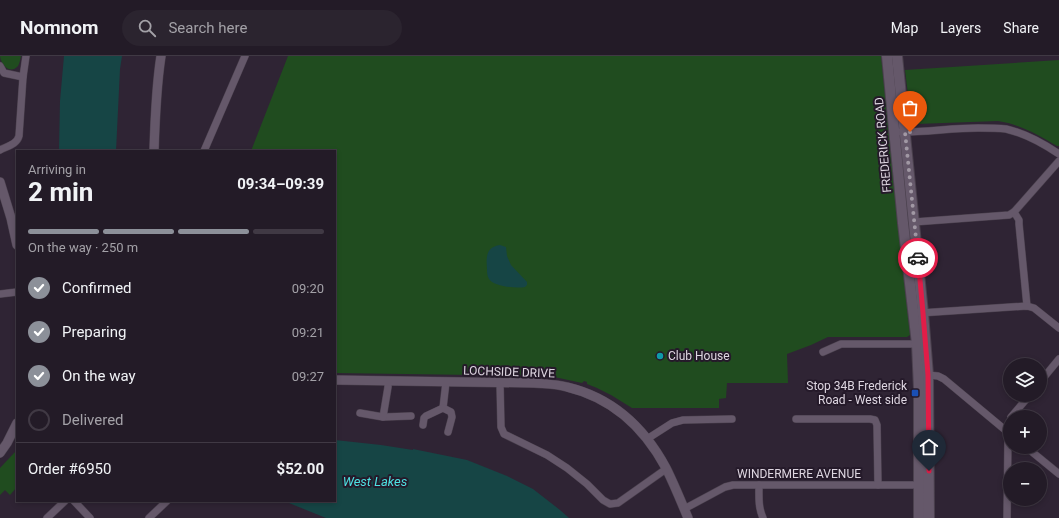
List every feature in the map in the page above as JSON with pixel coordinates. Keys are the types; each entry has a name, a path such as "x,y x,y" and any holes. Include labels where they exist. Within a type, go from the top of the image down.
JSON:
{"main road":[{"name":"FREDERICK ROAD","path":"887,56 914,222 918,313 919,518"},
{"name":"FREDERICK ROAD","path":"897,56 903,223 928,375 929,518"}],"street":[{"path":"0,150 12,145 20,136 23,77 26,56"},
{"path":"154,150 157,83 161,56"},
{"path":"204,150 245,56"},
{"path":"0,66 4,73 23,77"},
{"path":"900,132 964,128 991,128 1007,130 1031,138 1059,154"},
{"path":"914,222 1009,215 1014,212 1059,161"},
{"path":"0,182 16,240"},
{"path":"1014,212 1019,220 1027,306"},
{"path":"0,294 16,292"},
{"path":"918,313 1027,306 1034,308 1059,328"},
{"path":"823,352 841,344 917,344"},
{"path":"1047,374 1059,360"},
{"path":"928,375 938,376 944,380 1002,428"},
{"name":"LOCHSIDE DRIVE","path":"336,380 550,384 566,386 595,396 613,406 626,416 636,425 647,439 666,469 688,518"},
{"path":"383,417 388,381"},
{"path":"443,408 446,382"},
{"path":"500,382 501,427 504,434 546,455 567,468 587,484 603,500 610,504 618,503 666,469"},
{"path":"1018,410 1024,402"},
{"path":"423,425 424,418 426,416 443,408"},
{"path":"443,408 451,412 452,417 448,432"},
{"path":"360,413 383,417 411,416"},
{"path":"647,439 672,423 683,420 732,419"},
{"path":"796,419 875,420 877,425 878,485"},
{"path":"0,453 16,426"},
{"path":"1007,518 1008,454"},
{"path":"1035,454 1059,474"},
{"name":"WINDERMERE AVENUE","path":"684,509 725,487 733,485 919,485"},
{"path":"759,485 759,503 763,518"},
{"path":"47,518 65,502"},
{"path":"75,502 90,518"},
{"path":"149,518 166,502"}],"green space":[{"path":"0,56 21,56 18,66 12,70 6,68 2,63"},
{"path":"288,56 881,56 910,335 907,337 828,337 787,354 788,383 727,383 726,398 719,399 719,408 632,408 611,395 587,384 587,382 584,381 582,383 545,376 336,373 336,150 251,150"},
{"path":"1059,60 1059,146 1021,127 1006,122 916,124 911,120 905,70"},
{"path":"16,449 16,488 10,495 5,490 0,495 0,468"}],"water":[{"path":"64,56 122,56 116,150 59,150 60,101"},
{"path":"500,245 506,247 507,256 511,265 527,282 525,287 516,288 505,286 495,283 489,279 487,274 488,253 489,250 495,246"},
{"name":"West Lakes","path":"336,440 413,449 467,460 507,476 533,489 569,518 326,518 286,502 336,502"}],"way so far":[{"path":"910,132 905,132 918,258"}],"place":[{"name":"Club House","path":"660,356"},
{"name":"Stop 34B Frederick Road - West side","path":"915,393"}],"route":[{"path":"918,258 928,375 929,471"}]}
